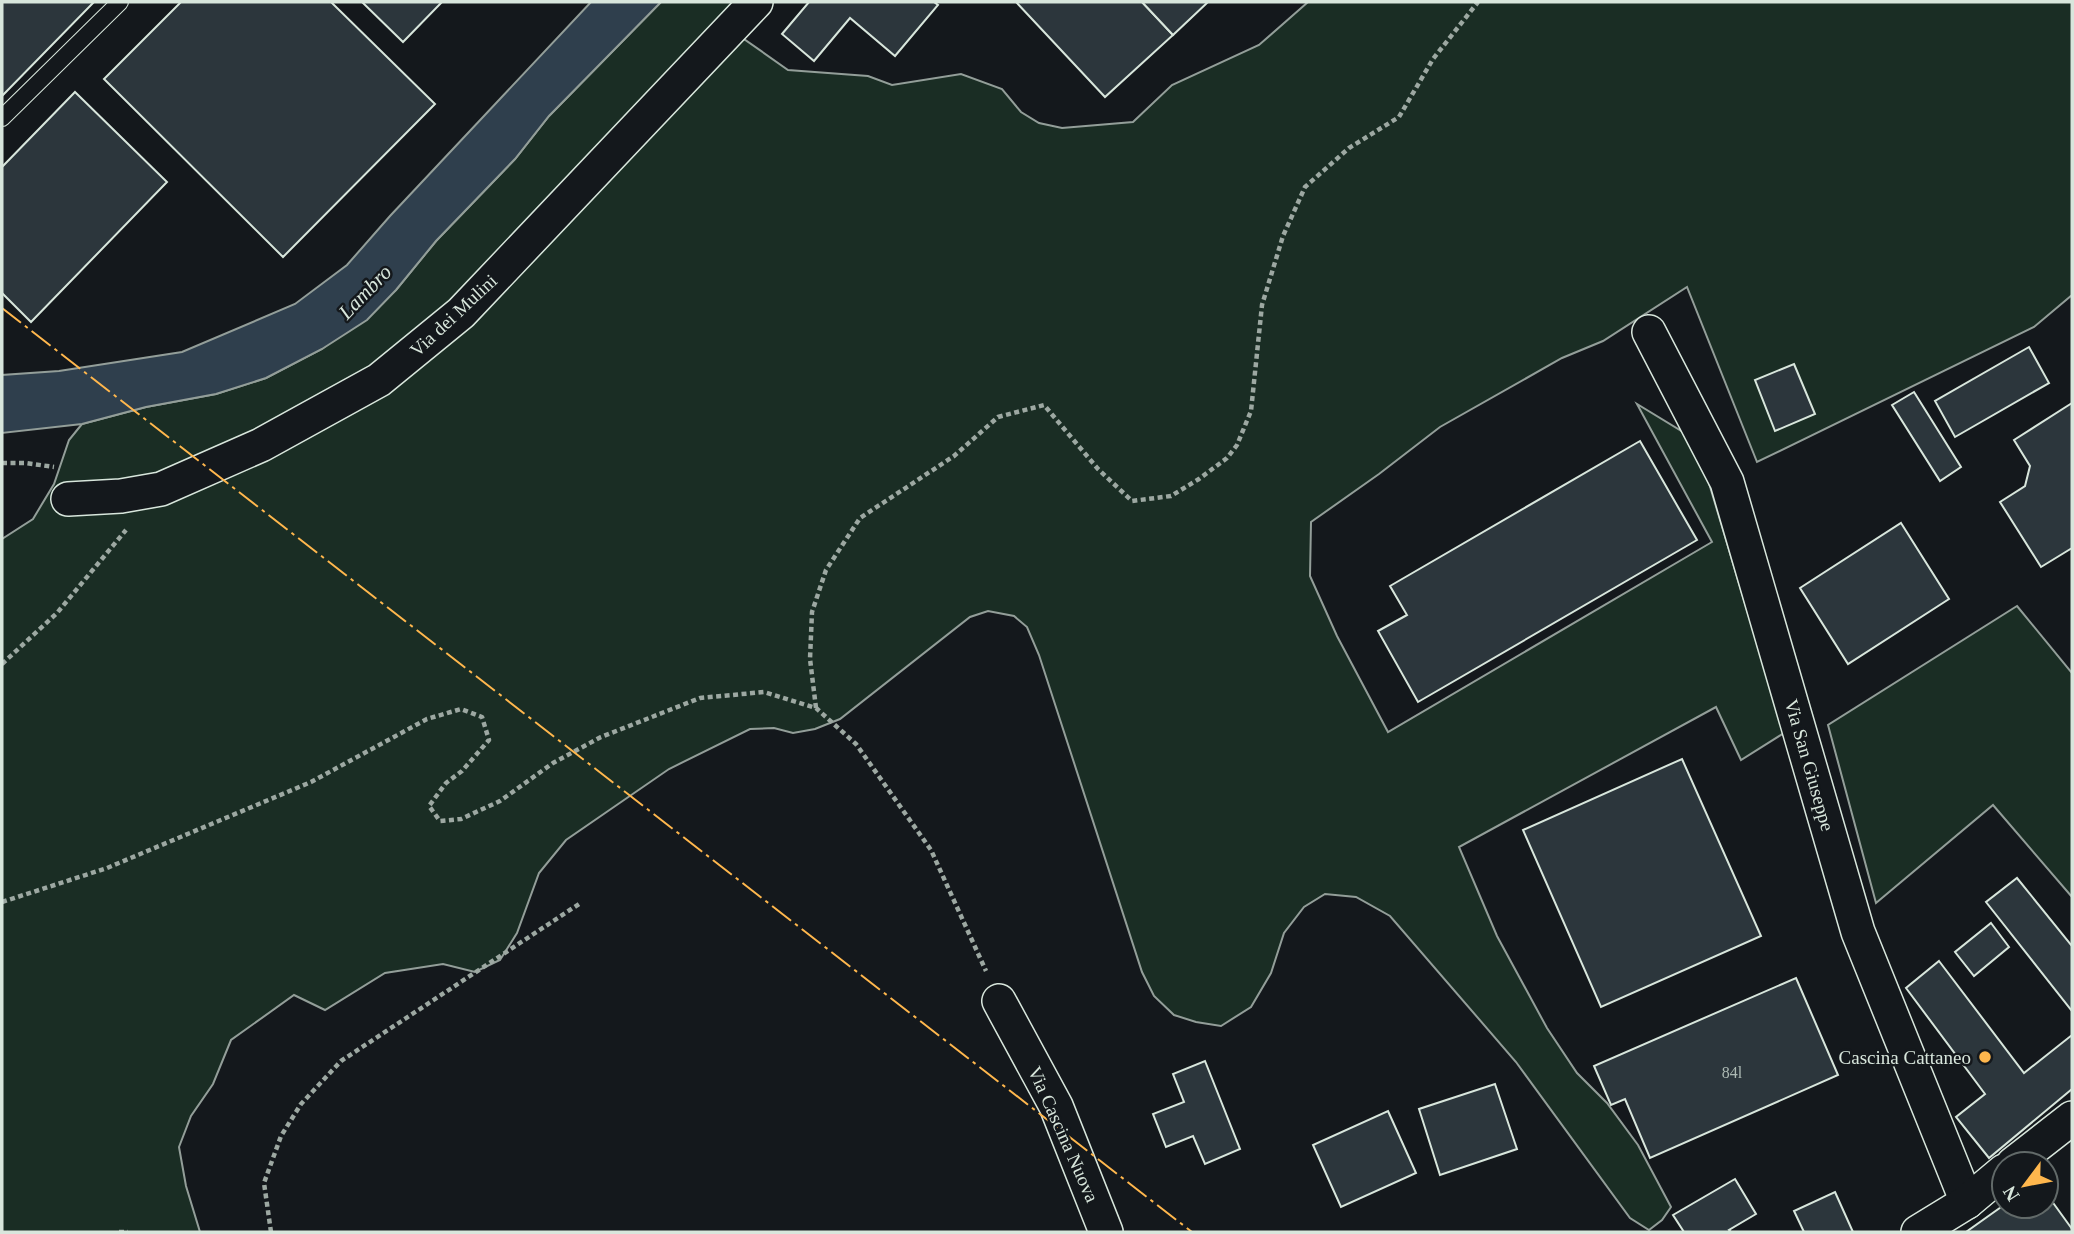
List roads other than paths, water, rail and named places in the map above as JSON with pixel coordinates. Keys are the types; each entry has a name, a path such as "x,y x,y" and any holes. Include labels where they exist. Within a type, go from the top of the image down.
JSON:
{"street":[{"name":"Via dei Mulini","path":"68,499 121,496 161,489 261,445 379,380 461,313 756,2"},
{"name":"Via San Giuseppe","path":"1649,332 1727,482 1858,932 1967,1202"},
{"name":"Via Cascina Nuova","path":"999,1001 1056,1106 1106,1232"},
{"path":"2031,1150 2072,1118"},
{"path":"1919,1232 1967,1202 1990,1183"}],"lane":[{"path":"2,118 120,2"}],"water":[{"name":"Lambro","path":"591,2 661,2 549,116 515,159 436,241 396,290 367,320 322,349 266,378 216,394 146,407 82,424 2,433 2,375 59,371 182,352 295,304 347,265"}],"place":[{"name":"Cascina Cattaneo","path":"1985,1057"}]}
